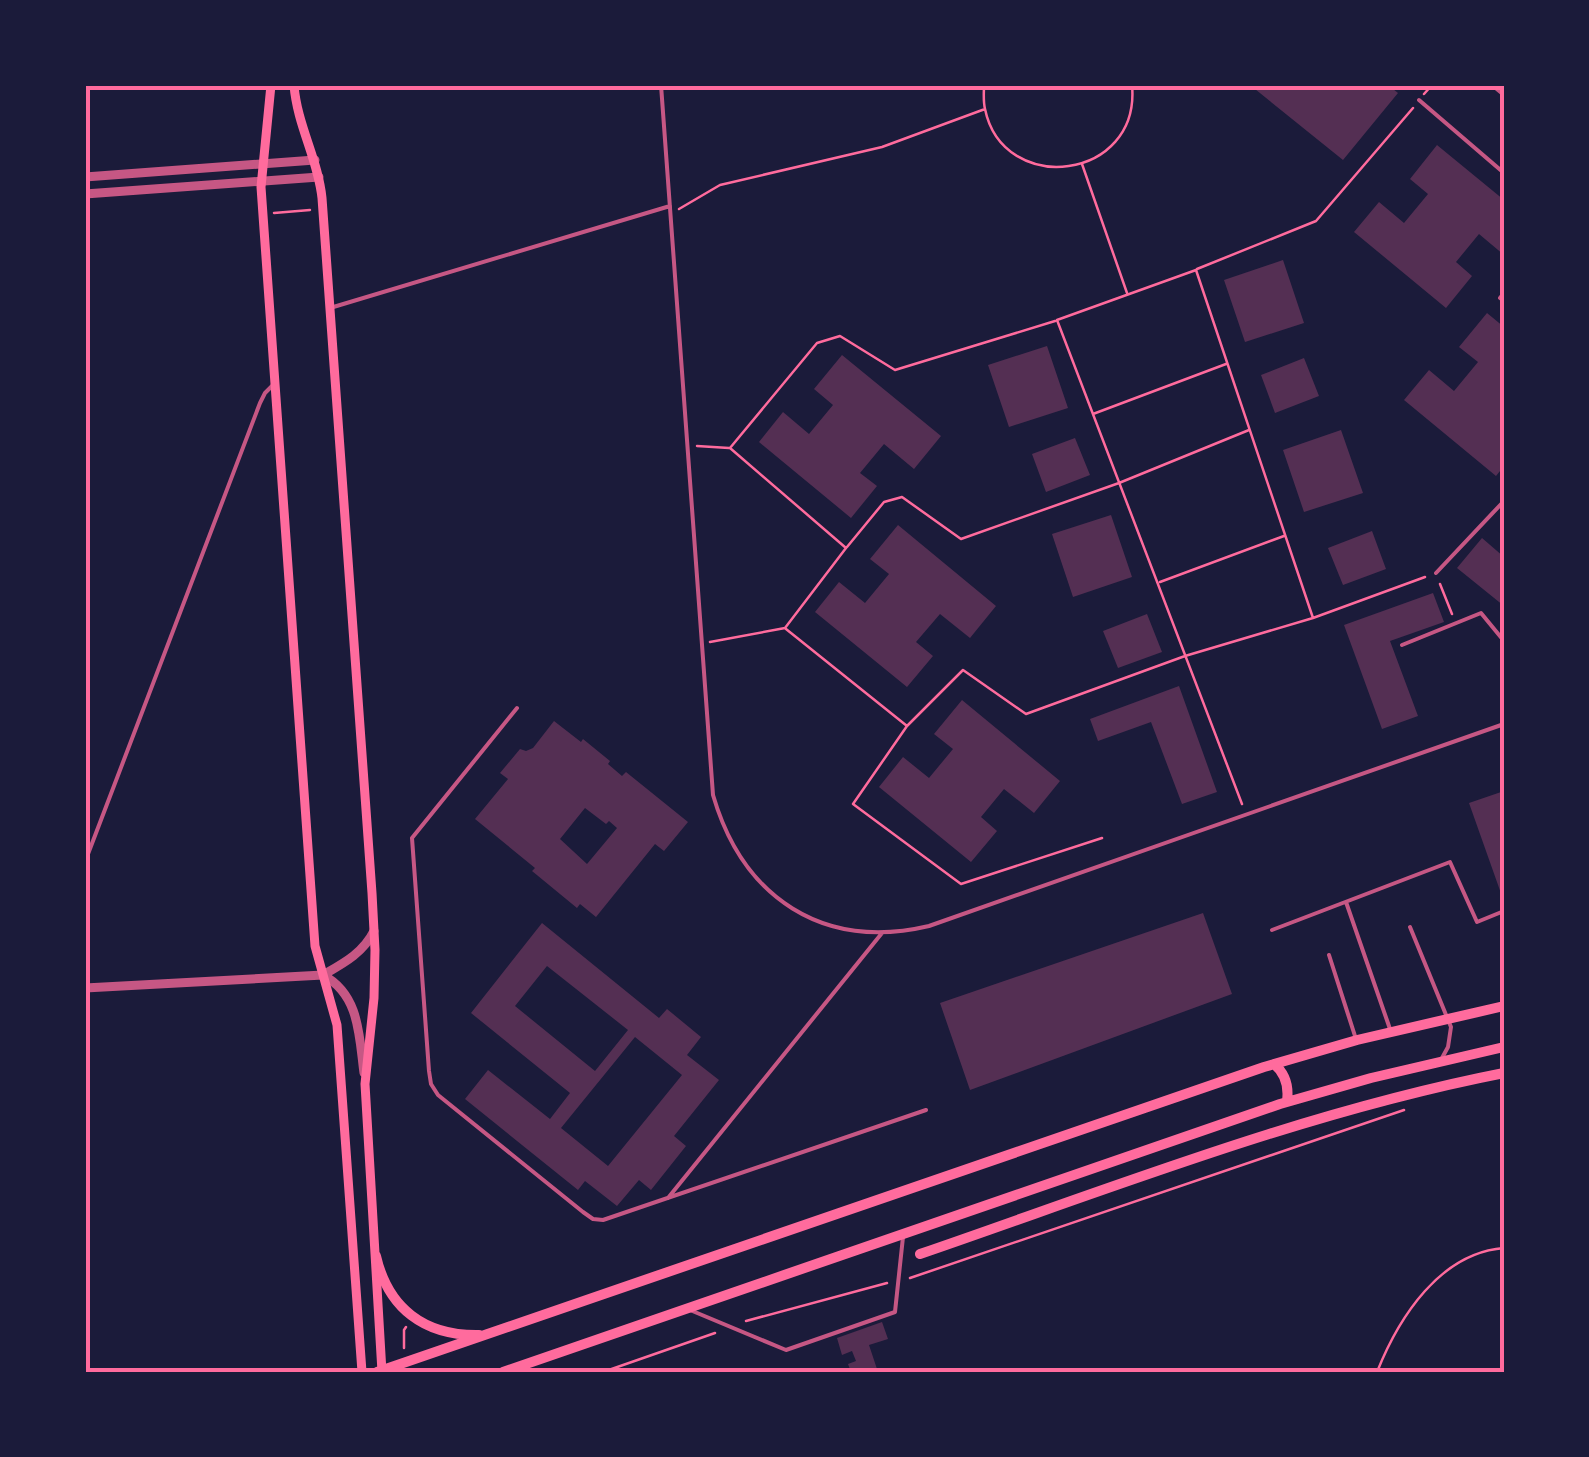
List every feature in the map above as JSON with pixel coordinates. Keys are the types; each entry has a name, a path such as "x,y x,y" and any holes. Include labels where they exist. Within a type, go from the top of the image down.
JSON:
{"main road":[{"path":"271,85 261,182 275,384 315,946 337,1025 362,1372"},
{"path":"294,85 296,108 319,178 374,931 374,1012 365,1084 380,1371 1274,1064 1356,1040 1504,1006"},
{"path":"503,1372 1287,1101 1504,1047"},
{"path":"1274,1064 1288,1084 1287,1101"},
{"path":"920,1254 1286,1130 1427,1090 1504,1073"},
{"path":"376,1256 386,1287 413,1317 458,1334 490,1334"}],"street":[{"path":"85,176 316,160"},
{"path":"85,194 319,178"},
{"path":"85,988 323,974 355,955 374,931"},
{"path":"323,974 343,990 355,1012 365,1084"}],"lane":[{"path":"662,85 710,774 729,841 774,896 838,928 882,933 913,930 1504,724"},
{"path":"1492,85 1504,94"},
{"path":"1419,100 1504,173"},
{"path":"330,308 672,208"},
{"path":"1504,294 1500,298 1504,301"},
{"path":"88,854 260,403 275,384"},
{"path":"1436,574 1504,501"},
{"path":"1402,644 1481,613 1504,641"},
{"path":"518,708 412,838 431,1084 448,1104 594,1219 612,1219 926,1110"},
{"path":"1272,930 1450,862 1478,922 1504,911"},
{"path":"1346,902 1391,1032"},
{"path":"1410,926 1448,1018 1451,1036 1439,1062"},
{"path":"666,1200 882,933"},
{"path":"1329,955 1356,1040"},
{"path":"685,1308 786,1350 804,1344 895,1312 903,1232"}],"path":[{"path":"984,85 985,108 992,129 1009,150 1030,163 1064,168 1103,154 1125,130 1133,102 1132,85"},
{"path":"730,448 816,344 840,336 895,370 1128,296 1316,220 1432,85"},
{"path":"672,208 720,185 882,146 985,108"},
{"path":"1082,162 1128,296"},
{"path":"268,213 317,210"},
{"path":"1196,270 1313,618"},
{"path":"1057,320 1246,814"},
{"path":"1093,414 1228,364"},
{"path":"712,642 785,628 884,502 902,497 961,540 1250,430"},
{"path":"696,446 730,448 846,548"},
{"path":"1158,583 1285,535"},
{"path":"1102,838 961,884 853,804 906,726 962,670 1026,714 1185,656 1313,618 1436,574 1455,623"},
{"path":"785,628 906,726"},
{"path":"910,1278 1351,1127"},
{"path":"1378,1372 1387,1348 1413,1306 1444,1272 1472,1254 1504,1248"},
{"path":"751,1319 887,1284"},
{"path":"404,1330 404,1350"},
{"path":"603,1372 708,1335"}],"building":[{"path":"1250,85 1388,85 1398,93 1343,160"},
{"path":"1437,145 1504,200 1504,255 1479,234 1456,262 1472,276 1446,308 1354,232 1379,202 1404,223 1428,194 1410,179"},
{"path":"1283,260 1304,323 1245,342 1224,280"},
{"path":"1487,313 1504,327 1504,466 1496,476 1404,400 1429,370 1454,391 1478,362 1459,347"},
{"path":"1047,346 1068,408 1009,427 988,365"},
{"path":"842,355 941,436 914,469 884,444 860,473 877,486 851,518 759,442 783,412 809,434 833,405 814,389"},
{"path":"1304,358 1319,396 1275,413 1261,375"},
{"path":"1341,430 1363,493 1304,512 1283,450"},
{"path":"1075,438 1090,475 1046,492 1032,454"},
{"path":"1111,515 1132,577 1073,597 1052,534"},
{"path":"898,525 996,606 970,638 940,614 916,642 933,656 907,687 815,612 839,582 865,603 889,574 870,559"},
{"path":"1372,531 1386,569 1343,585 1328,548"},
{"path":"1482,538 1504,557 1504,606 1457,568"},
{"path":"1433,593 1444,622 1390,641 1418,716 1382,729 1344,625"},
{"path":"1147,614 1162,652 1118,668 1103,631"},
{"path":"1179,686 1217,792 1182,804 1151,722 1098,741 1090,719"},
{"path":"962,700 1060,781 1034,813 1004,789 981,817 997,831 971,862 879,787 903,757 929,778 953,749 934,734"},
{"path":"554,721 581,742 583,739 622,776 626,772 688,822 664,851 655,844 596,917 580,904 577,908 475,819 508,779 500,773 520,749 533,748","holes":["585,808 606,824 609,821 617,828 587,864 560,839"]},
{"path":"1504,791 1504,899 1503,899 1469,803"},
{"path":"1203,913 1232,994 970,1090 940,1003"},
{"path":"542,923 659,1018 667,1009 701,1037 687,1055 719,1080 674,1136 686,1146 651,1190 639,1180 617,1206 585,1181 578,1190 465,1099 488,1070 550,1119 570,1093 471,1013","holes":["547,966 628,1030 595,1071 515,1006","635,1037 682,1075 608,1166 561,1128"]},
{"path":"882,1322 888,1339 869,1345 877,1369 851,1372 848,1364 856,1361 852,1351 842,1355 837,1338"}]}
